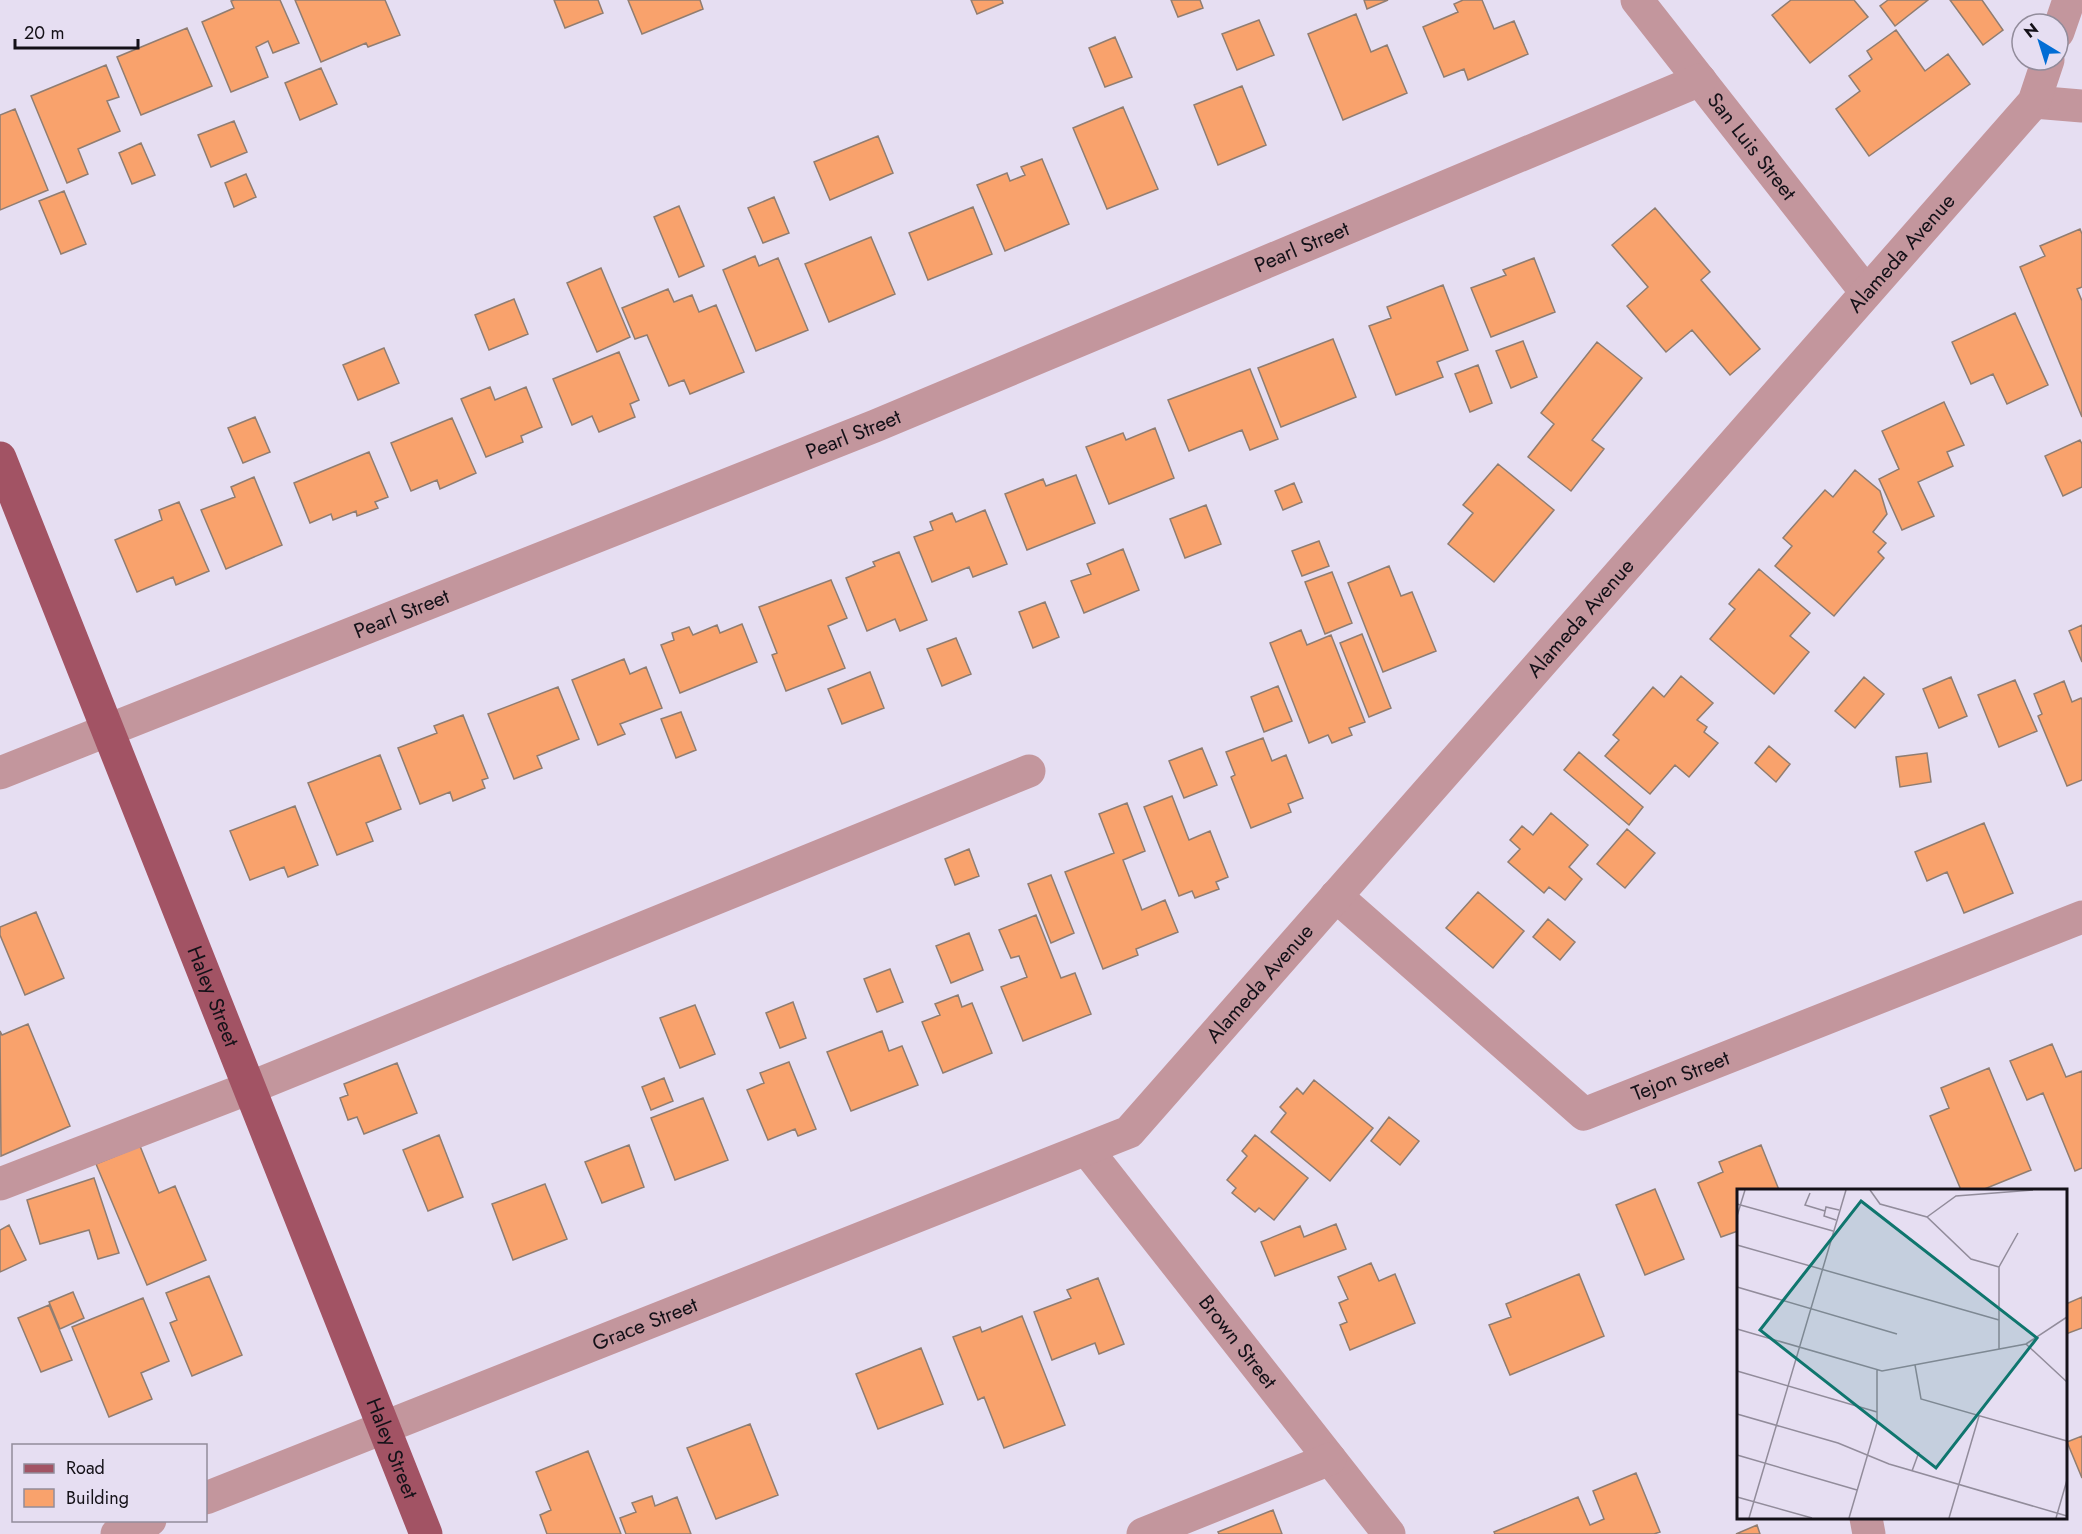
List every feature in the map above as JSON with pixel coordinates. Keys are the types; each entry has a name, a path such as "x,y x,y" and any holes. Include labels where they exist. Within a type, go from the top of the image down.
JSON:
{"main road":[{"name":"Haley Street","path":"0,458 426,1534"}],"street":[{"name":"San Luis Street","path":"1637,0 1866,292"},
{"name":"Alameda Avenue","path":"1087,1149 1129,1132 2034,102 2044,72"},
{"name":"Pearl Street","path":"0,773 875,426 1700,80"},
{"path":"2034,102 2082,106"},
{"path":"0,1184 249,1088 1029,771"},
{"name":"Tejon Street","path":"1336,896 1584,1114 2082,917"},
{"name":"Grace Street","path":"207,1498 1087,1149"},
{"name":"Brown Street","path":"1087,1149 1389,1534"},
{"path":"1143,1534 1330,1459"},
{"path":"1866,1519 1869,1534"},
{"path":"117,1534 147,1522"}],"building":[{"path":"280,0 299,43 273,53 268,41 256,47 268,77 231,92 202,22 234,8 231,1"},
{"path":"295,0 385,0 400,35 368,47 366,43 321,62"},
{"path":"554,0 598,0 603,13 565,28"},
{"path":"628,0 700,0 703,9 642,34"},
{"path":"971,0 1002,0 1003,3 977,14"},
{"path":"1171,0 1200,0 1203,8 1178,17"},
{"path":"1364,0 1388,0 1367,9"},
{"path":"1463,0 1482,0 1494,29 1514,21 1528,54 1468,80 1464,69 1444,77 1423,27 1458,12 1454,4"},
{"path":"1791,0 1854,0 1868,17 1810,63 1772,15"},
{"path":"1888,0 1928,0 1895,26 1880,6"},
{"path":"1950,0 1982,0 2003,30 1983,45"},
{"path":"1356,14 1371,52 1387,45 1407,93 1343,120 1308,34"},
{"path":"1259,20 1274,55 1237,70 1222,34"},
{"path":"187,28 212,86 141,115 117,57"},
{"path":"1896,30 1925,71 1948,54 1970,84 1869,156 1836,109 1860,91 1849,76 1872,59 1867,51"},
{"path":"1115,37 1132,77 1105,87 1089,48"},
{"path":"106,65 119,97 107,101 120,131 78,149 88,174 67,183 31,96"},
{"path":"321,68 337,104 300,120 285,83"},
{"path":"1242,86 1266,145 1218,165 1194,105"},
{"path":"1123,107 1158,189 1107,209 1073,128"},
{"path":"15,109 48,190 0,210 0,115"},
{"path":"234,121 247,152 211,167 198,135"},
{"path":"878,136 893,173 830,200 814,162"},
{"path":"141,143 155,175 132,184 119,153"},
{"path":"1042,159 1069,224 1005,251 977,185 1007,173 1010,181 1025,175 1021,167"},
{"path":"246,174 256,197 234,207 225,183"},
{"path":"64,191 86,244 61,254 39,201"},
{"path":"774,197 789,233 763,243 748,208"},
{"path":"679,206 704,266 679,277 654,217"},
{"path":"973,207 992,254 928,280 909,233"},
{"path":"1655,208 1710,272 1701,280 1760,349 1730,375 1692,330 1666,352 1627,306 1648,287 1612,245"},
{"path":"2080,229 2082,234 2082,287 2077,289 2082,301 2082,417 2020,267 2045,256 2040,246"},
{"path":"871,237 895,294 829,322 805,264"},
{"path":"755,256 759,266 778,258 808,330 756,351 723,270"},
{"path":"1534,258 1555,312 1491,337 1471,288 1506,275 1503,270"},
{"path":"601,268 630,337 597,352 567,283"},
{"path":"1443,285 1468,350 1437,362 1443,377 1396,395 1369,326 1391,318 1387,307"},
{"path":"668,289 674,302 692,295 699,312 716,305 744,372 690,394 684,380 669,386 647,335 635,339 622,308"},
{"path":"514,299 528,334 489,350 475,315"},
{"path":"2015,313 2048,385 2007,404 1993,374 1971,384 1952,342"},
{"path":"1333,339 1356,397 1281,427 1258,368"},
{"path":"1523,341 1537,377 1511,388 1496,351"},
{"path":"1597,342 1642,378 1592,440 1604,449 1571,491 1528,457 1554,424 1541,413"},
{"path":"384,348 399,383 358,400 343,365"},
{"path":"619,352 639,400 630,404 635,417 599,432 592,416 572,425 553,379"},
{"path":"1478,365 1492,403 1470,412 1455,374"},
{"path":"1250,369 1278,439 1250,450 1242,430 1189,451 1168,400"},
{"path":"490,387 495,400 526,387 542,427 521,436 523,442 486,457 461,399"},
{"path":"1944,402 1964,445 1947,452 1953,466 1918,482 1934,516 1902,530 1879,479 1899,469 1882,431"},
{"path":"255,417 270,452 243,463 228,428"},
{"path":"452,418 476,473 440,489 437,480 411,491 391,443"},
{"path":"1155,428 1174,478 1109,504 1086,447 1123,433 1126,440"},
{"path":"2080,440 2082,444 2082,487 2063,496 2045,456"},
{"path":"369,452 388,497 375,502 378,508 357,516 356,511 333,520 331,514 310,523 294,483"},
{"path":"1498,464 1554,510 1494,582 1448,544 1473,513 1463,505"},
{"path":"1855,470 1880,491 1887,514 1873,532 1886,543 1878,552 1884,558 1834,616 1775,566 1792,546 1783,538 1825,490 1833,497"},
{"path":"1076,475 1095,523 1027,550 1005,494 1043,479 1046,486"},
{"path":"254,477 282,545 226,569 201,510 235,497 231,487"},
{"path":"1294,483 1302,502 1283,510 1275,491"},
{"path":"179,502 209,571 176,585 173,577 137,592 115,540 162,520 159,510"},
{"path":"1206,505 1221,544 1185,558 1170,519"},
{"path":"985,510 1007,564 973,577 969,567 932,582 914,537 933,530 930,522 952,513 956,522"},
{"path":"1319,541 1329,566 1302,576 1292,551"},
{"path":"1123,549 1139,590 1084,613 1071,581 1091,574 1087,564"},
{"path":"899,552 927,620 900,631 895,619 867,631 846,578 875,566 873,562"},
{"path":"1389,566 1401,596 1412,592 1436,651 1383,672 1348,583"},
{"path":"1759,569 1810,613 1790,636 1809,652 1774,694 1710,639 1735,609 1729,604"},
{"path":"1332,572 1352,623 1325,634 1305,582"},
{"path":"831,580 847,618 828,626 845,668 786,691 772,655 777,653 759,607"},
{"path":"1045,602 1059,637 1033,648 1019,612"},
{"path":"742,624 757,662 680,693 661,645 674,640 672,633 689,627 693,635 717,625 720,633"},
{"path":"2082,625 2082,662 2069,631"},
{"path":"1301,630 1307,645 1331,635 1365,722 1349,728 1352,735 1332,743 1328,735 1309,743 1270,643"},
{"path":"1362,634 1391,708 1369,717 1340,643"},
{"path":"956,638 971,674 942,686 927,649"},
{"path":"624,659 630,674 646,667 662,708 620,724 625,734 598,745 572,680"},
{"path":"870,672 884,708 842,724 828,689"},
{"path":"1681,676 1713,703 1697,720 1707,727 1704,732 1718,743 1689,777 1675,765 1650,794 1605,756 1619,740 1613,735 1653,687 1664,697"},
{"path":"1864,677 1884,694 1855,728 1835,711"},
{"path":"1951,677 1967,716 1939,728 1923,689"},
{"path":"2015,680 2037,731 1999,747 1978,695"},
{"path":"2064,681 2072,702 2081,698 2082,700 2082,780 2067,786 2038,716 2042,714 2034,694"},
{"path":"1278,686 1292,721 1264,732 1251,697"},
{"path":"558,687 579,739 537,756 542,768 514,779 488,714"},
{"path":"681,712 696,750 676,758 661,719"},
{"path":"463,715 488,778 482,780 485,788 453,801 450,792 420,804 398,748 437,733 434,726"},
{"path":"1263,738 1272,761 1286,755 1303,798 1288,804 1291,812 1251,828 1231,777 1235,775 1226,752"},
{"path":"1769,746 1790,764 1776,782 1755,763"},
{"path":"1202,748 1217,785 1184,798 1169,761"},
{"path":"1579,752 1643,807 1629,825 1564,770"},
{"path":"1927,753 1931,782 1900,787 1896,757"},
{"path":"380,755 401,809 366,823 373,841 337,855 308,783"},
{"path":"1172,796 1189,840 1210,831 1228,877 1216,882 1219,889 1195,898 1192,891 1179,896 1144,807"},
{"path":"1127,803 1145,851 1123,860 1142,910 1165,900 1178,932 1136,949 1138,955 1103,969 1065,872 1114,853 1099,814"},
{"path":"295,806 318,865 288,877 284,867 250,880 230,831"},
{"path":"1551,813 1588,845 1569,867 1582,879 1565,900 1549,887 1544,893 1508,862 1520,849 1510,840 1522,826 1533,835"},
{"path":"1984,823 2013,893 1964,913 1947,872 1927,881 1915,852"},
{"path":"1627,829 1655,853 1625,888 1597,864"},
{"path":"969,849 979,876 955,885 945,859"},
{"path":"1051,875 1074,933 1051,943 1028,884"},
{"path":"1478,892 1524,931 1493,968 1446,928"},
{"path":"36,912 64,978 25,995 0,935 0,927"},
{"path":"1036,915 1061,978 1075,973 1091,1014 1023,1041 1001,987 1027,977 1019,956 1011,958 999,930"},
{"path":"1548,919 1575,942 1560,960 1533,937"},
{"path":"969,933 983,970 951,983 936,946"},
{"path":"890,969 903,1002 877,1012 864,979"},
{"path":"958,995 962,1007 972,1003 992,1053 943,1073 922,1022 940,1015 935,1004"},
{"path":"793,1002 806,1038 780,1048 766,1013"},
{"path":"695,1005 715,1054 680,1068 660,1018"},
{"path":"28,1024 70,1126 1,1156 0,1031 2,1035"},
{"path":"882,1031 889,1051 902,1046 918,1085 851,1111 827,1052"},
{"path":"2052,1044 2066,1077 2082,1071 2082,1168 2075,1171 2043,1093 2027,1100 2010,1061"},
{"path":"789,1062 816,1129 798,1136 795,1129 768,1140 747,1090 764,1083 760,1073"},
{"path":"397,1063 417,1113 364,1134 357,1117 348,1120 340,1098 348,1095 344,1084"},
{"path":"1989,1068 2031,1170 1984,1189 1961,1189 1930,1116 1949,1108 1941,1088"},
{"path":"664,1078 673,1101 651,1110 642,1087"},
{"path":"1314,1080 1373,1128 1330,1181 1271,1132 1286,1113 1280,1107 1297,1088 1303,1094"},
{"path":"703,1098 728,1160 675,1180 651,1118"},
{"path":"1389,1117 1419,1141 1400,1165 1371,1141"},
{"path":"439,1135 463,1197 428,1211 403,1150"},
{"path":"1255,1135 1308,1178 1274,1220 1259,1208 1255,1212 1232,1193 1236,1188 1227,1180 1247,1156 1242,1151"},
{"path":"629,1145 644,1187 602,1203 585,1162"},
{"path":"1761,1145 1779,1189 1737,1189 1737,1231 1721,1237 1698,1183 1723,1172 1719,1162"},
{"path":"140,1146 159,1193 175,1186 206,1260 147,1285 96,1164"},
{"path":"94,1178 119,1253 98,1259 89,1230 40,1244 27,1200"},
{"path":"545,1184 567,1239 513,1260 492,1204"},
{"path":"1655,1189 1684,1259 1645,1275 1616,1205"},
{"path":"1336,1224 1346,1249 1275,1276 1261,1242 1300,1226 1304,1237"},
{"path":"9,1225 26,1260 0,1272 0,1230"},
{"path":"1371,1263 1379,1281 1395,1274 1415,1323 1350,1350 1340,1325 1347,1322 1339,1303 1348,1299 1338,1277"},
{"path":"1579,1274 1604,1336 1510,1375 1489,1325 1511,1317 1506,1304"},
{"path":"209,1276 242,1355 192,1376 170,1323 177,1320 166,1293"},
{"path":"1098,1278 1124,1344 1099,1354 1095,1343 1052,1360 1034,1312 1071,1298 1067,1290"},
{"path":"73,1292 84,1318 60,1329 49,1302"},
{"path":"2082,1297 2082,1328 2067,1334 2067,1304"},
{"path":"143,1298 169,1361 141,1373 152,1399 109,1417 72,1327"},
{"path":"49,1305 72,1360 41,1372 18,1318"},
{"path":"1022,1316 1065,1425 1004,1448 984,1397 978,1400 953,1337 980,1327 982,1332"},
{"path":"921,1348 943,1404 878,1429 856,1374"},
{"path":"750,1424 778,1495 716,1519 687,1448"},
{"path":"2082,1436 2082,1478 2067,1442"},
{"path":"588,1451 621,1534 547,1534 540,1515 551,1510 536,1472"},
{"path":"1636,1473 1660,1532 1654,1534 1495,1534 1494,1532 1578,1497 1590,1525 1604,1519 1593,1491"},
{"path":"652,1496 655,1506 677,1497 691,1534 626,1534 620,1518 636,1512 632,1503"},
{"path":"1273,1510 1282,1534 1219,1534 1218,1532"},
{"path":"1757,1525 1760,1534 1736,1534"}]}
